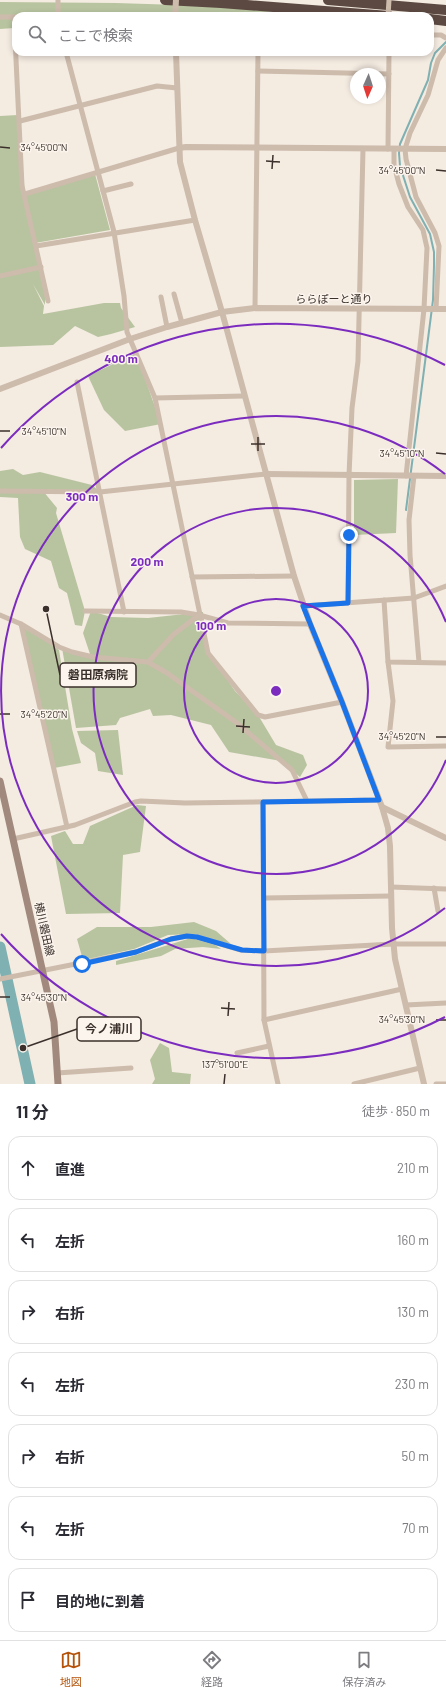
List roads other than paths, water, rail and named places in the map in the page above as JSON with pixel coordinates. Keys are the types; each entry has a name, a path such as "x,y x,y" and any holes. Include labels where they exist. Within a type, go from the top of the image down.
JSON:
{"highway":[{"path":"164,0 338,12"},
{"path":"328,0 446,10"},
{"path":"434,20 446,21"}],"main road":[{"name":"横川磐田線","path":"0,781 54,1022 58,1084"}],"street":[{"path":"58,0 58,12"},
{"path":"175,12 176,0"},
{"path":"388,12 389,0"},
{"path":"0,17 12,17"},
{"path":"434,35 441,35 446,38"},
{"path":"436,309 439,246 435,234 416,197 406,160 405,149 410,133 430,90 438,60 446,48"},
{"path":"17,56 22,186 48,301"},
{"path":"67,56 114,232 124,296 127,332 155,398 208,653 258,715 264,717 342,702"},
{"path":"176,56 180,162 194,220 222,312 303,606 382,807 390,846 393,944 424,1084"},
{"path":"255,308 258,56"},
{"path":"389,56 391,149 394,165 408,208 423,230 427,248 424,309 406,476"},
{"path":"258,71 389,74"},
{"path":"20,121 157,86 177,88"},
{"path":"25,194 98,171 186,147 446,149"},
{"path":"348,603 349,475 352,408 358,360 362,149"},
{"path":"103,191 131,184"},
{"path":"36,246 194,220"},
{"path":"0,276 41,267"},
{"path":"174,294 182,323"},
{"path":"161,297 167,327"},
{"name":"ららぽーと通り","path":"130,339 222,312 255,308 446,309"},
{"path":"0,389 130,339"},
{"path":"76,382 124,612"},
{"path":"155,398 244,396"},
{"path":"0,491 100,492 266,474 446,476"},
{"path":"414,476 409,520 410,555 420,662"},
{"path":"192,577 294,576"},
{"path":"303,606 414,598 446,586"},
{"path":"384,600 388,662 393,701 388,747 446,746"},
{"path":"85,612 181,612 228,623 310,624"},
{"path":"0,615 21,624 72,652 93,658 148,662 167,673 237,723 292,770 307,801"},
{"path":"148,662 174,634 199,615"},
{"path":"21,624 67,827"},
{"path":"388,662 446,663"},
{"path":"14,839 67,827 141,801 185,803 379,800"},
{"path":"263,802 264,1020 278,1084"},
{"path":"382,807 446,838"},
{"path":"391,887 446,889"},
{"path":"434,888 438,911"},
{"path":"264,898 391,896"},
{"path":"0,979 44,972 136,952 171,939 187,936 197,937 242,950 264,951 393,944 446,944"},
{"path":"264,1020 402,989"},
{"path":"406,1005 446,1003"},
{"path":"237,1053 269,1046"},
{"path":"57,1073 131,1068"},
{"path":"354,1084 420,1068"},
{"path":"436,1084 446,1084"}],"waterway":[{"path":"434,56 446,42"},
{"path":"406,510 433,300 434,252 430,234 410,197 400,166 399,153 400,144 428,80 434,56"},
{"path":"0,947 30,1084"}],"place":[{"name":"磐田原病院","path":"46,609"},
{"name":"今ノ浦川","path":"23,1048"}]}
